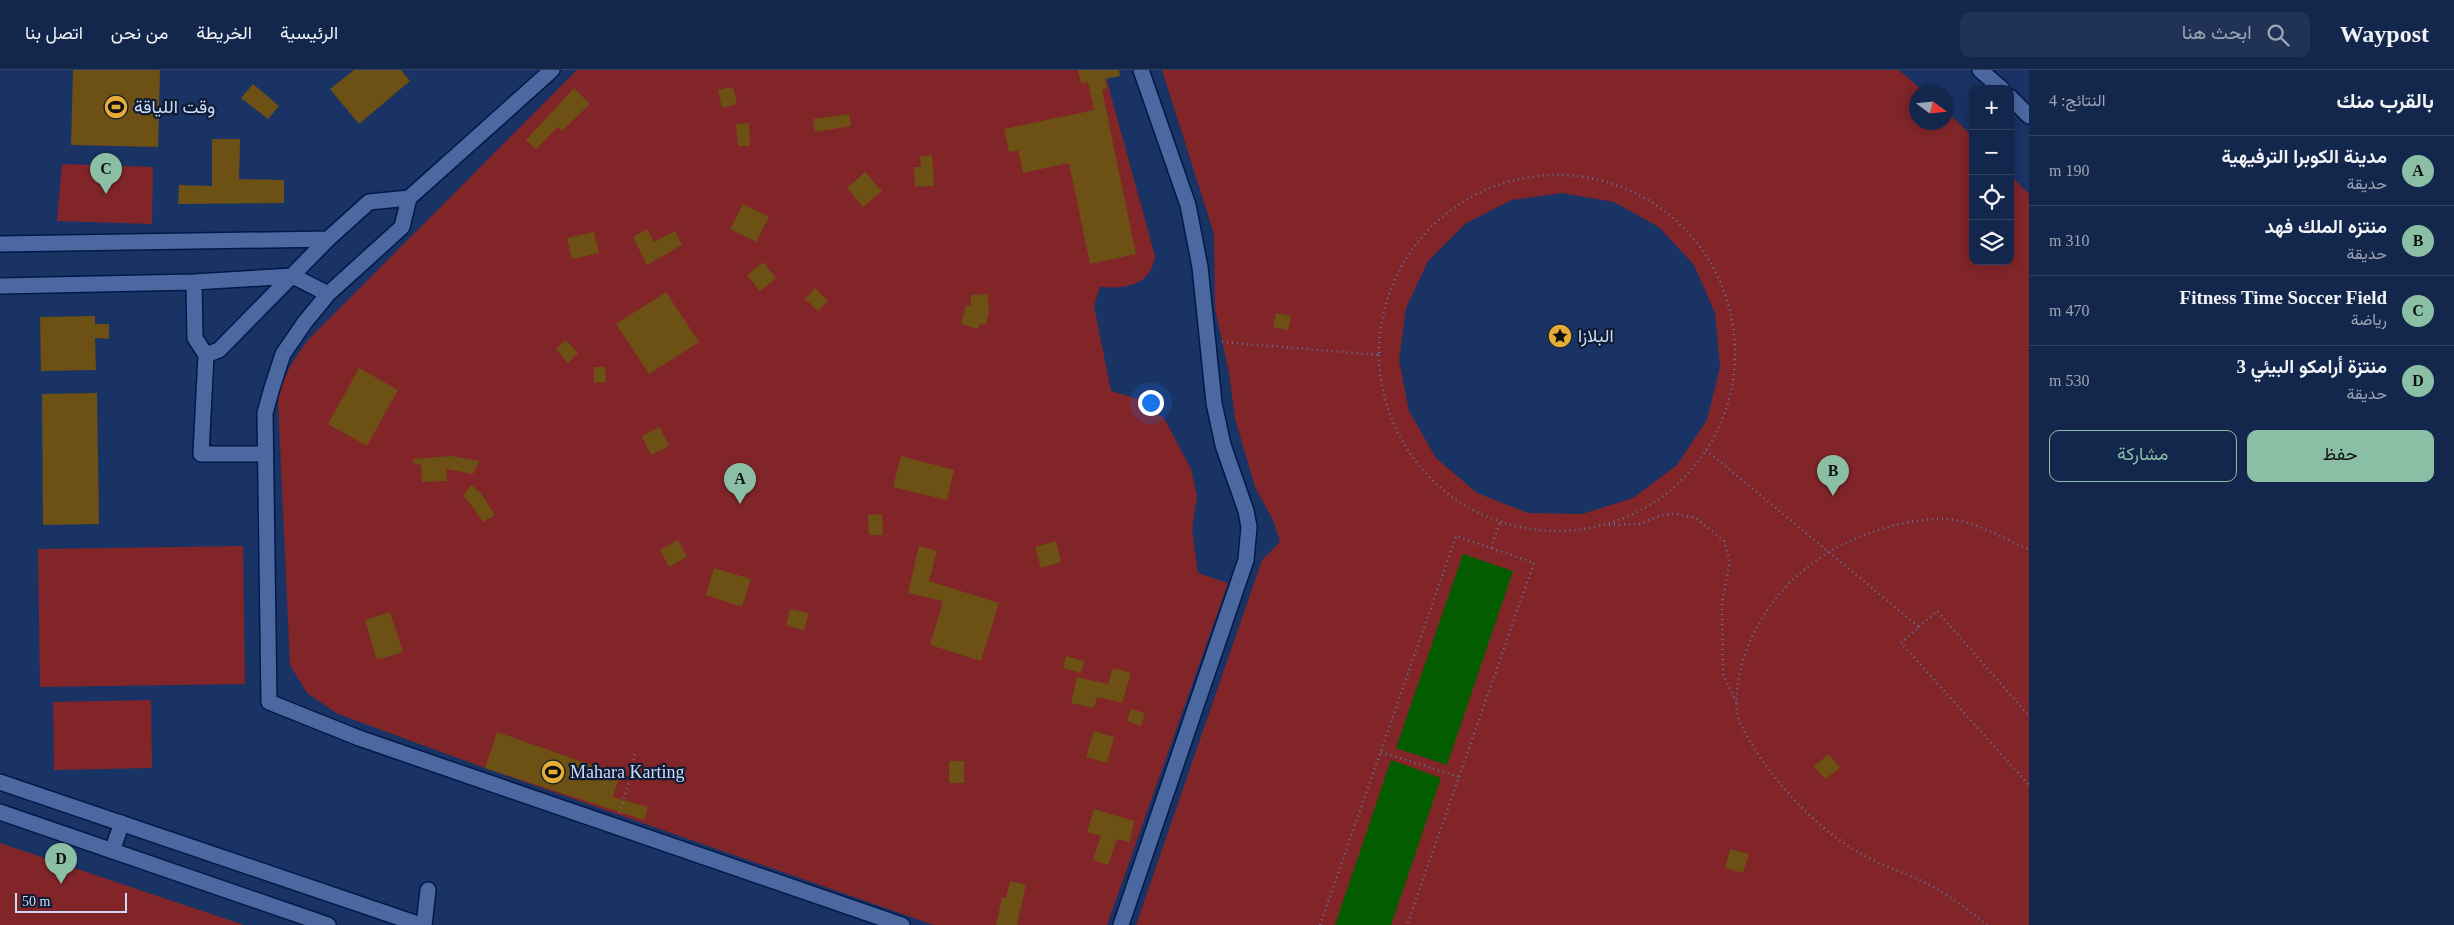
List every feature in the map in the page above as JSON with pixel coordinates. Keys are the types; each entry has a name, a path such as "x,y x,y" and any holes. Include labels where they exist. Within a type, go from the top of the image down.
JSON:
{"street":[{"path":"552,70 409,198 402,227 328,294 283,354 265,413 268,702 359,738 902,925"},
{"path":"1121,925 1242,569 1249,542 1246,511 1223,445 1214,403 1206,341 1200,267 1188,205 1141,70"},
{"path":"1980,70 1997,85"},
{"path":"2014,101 2029,116"},
{"path":"206,355 219,350 328,239 369,202 409,198"},
{"path":"0,244 328,239"},
{"path":"0,286 194,282 293,276 328,294"},
{"path":"194,282 196,338 206,355 201,454 266,454"},
{"path":"0,782 422,925 428,890"},
{"path":"0,812 328,925"},
{"path":"112,851 122,823"}],"path":[{"path":"1555,174 1597,179 1637,194 1673,217 1701,248 1722,286 1731,316 1735,348 1733,380 1725,411 1706,450 1694,467 1672,489 1646,508 1617,521 1586,530 1554,532 1523,529 1500,522 1464,506 1438,486 1410,454 1391,417 1380,375 1380,355 1380,332 1390,291 1410,253 1438,220 1473,196 1513,180 1555,174"},
{"path":"1206,341 1380,355"},
{"path":"1706,450 1919,627"},
{"path":"1603,525 1639,524 1662,515 1677,514 1696,518 1724,541 1730,561 1722,604 1723,674 1737,704"},
{"path":"1987,925 1956,900 1850,847 1834,837 1806,813 1750,743 1737,714 1737,684 1745,654 1758,627 1788,584 1810,564 1854,539 1890,527 1946,519 1998,535 2029,550"},
{"path":"1492,548 1500,522"},
{"path":"1320,925 1456,536 1534,563 1407,925"},
{"path":"2029,716 1937,611 1902,643 2029,785"},
{"path":"614,826 632,773 635,752"},
{"path":"1381,752 1459,777"}],"shaded area":[{"path":"577,70 1104,70 1155,256 1153,266 1142,280 1127,286 1100,287 1094,306 1111,391 1149,402 1152,411 1164,418 1191,469 1197,496 1192,529 1198,573 1228,583 1107,925 934,925 485,768 338,714 307,693 290,665 278,400 286,376 293,361 308,340"},
{"path":"1162,70 1899,70 1916,85 1909,85 1909,130 1954,130 1954,119 1969,133 1969,265 2014,265 2014,179 2029,194 2029,925 1136,925 1262,560 1280,542 1274,522 1255,487 1235,418 1229,372 1215,309 1214,234","holes":["1562,193 1614,202 1659,227 1694,265 1715,313 1720,367 1707,420 1677,465 1633,498 1582,514 1528,513 1477,493 1436,458 1409,411 1399,360 1406,308 1428,261 1465,224 1511,200"]},
{"path":"62,164 153,167 152,224 57,221"},
{"path":"243,546 245,684 40,687 38,549"},
{"path":"1463,554 1513,571 1447,765 1396,748"},
{"path":"151,700 152,768 54,770 53,702"},
{"path":"1391,760 1441,778 1391,925 1335,925"},
{"path":"0,843 244,925 0,925"}],"building":[{"name":"وقت اللياقة","path":"73,70 160,70 158,147 71,145"},
{"path":"354,70 401,70 410,81 359,124 330,89"},
{"path":"1078,70 1119,70 1120,76 1105,79 1107,88 1102,90 1136,254 1090,264 1069,163 1023,173 1018,150 1009,152 1004,129 1094,110 1088,82 1081,84"},
{"path":"253,84 279,106 268,119 241,98"},
{"path":"733,87 737,104 722,108 718,90"},
{"path":"574,88 590,104 562,131 558,127 536,149 526,140"},
{"path":"849,114 851,126 815,132 813,119"},
{"path":"749,123 750,146 738,146 736,124"},
{"path":"212,139 240,139 239,179 284,180 284,203 178,204 179,185 212,186"},
{"path":"932,155 934,186 915,187 914,167 921,167 920,156"},
{"path":"865,172 882,191 863,207 847,188"},
{"path":"743,204 769,217 756,242 730,229"},
{"path":"647,229 654,242 675,231 682,245 647,265 633,237"},
{"path":"594,232 599,253 572,259 567,238"},
{"path":"763,262 776,278 760,291 747,275"},
{"path":"815,288 828,301 818,311 805,299"},
{"path":"666,292 699,342 649,374 616,324"},
{"path":"988,294 989,313 986,325 980,324 978,329 961,324 966,305 971,306 971,295"},
{"path":"1276,313 1291,316 1288,330 1273,327"},
{"path":"95,316 95,324 109,324 109,339 95,338 96,370 41,371 40,317"},
{"path":"566,340 578,353 568,363 556,349"},
{"path":"594,367 605,367 606,382 594,383"},
{"path":"359,368 398,390 367,446 328,424"},
{"path":"97,393 99,524 43,525 42,394"},
{"path":"660,427 669,446 651,455 642,436"},
{"path":"451,456 479,461 473,474 446,469 447,481 422,482 421,465 413,463 414,459"},
{"path":"901,456 954,470 947,500 893,487"},
{"path":"471,485 481,493 495,515 483,522 463,496"},
{"path":"882,514 883,535 869,535 868,515"},
{"path":"678,540 687,557 669,567 660,550"},
{"path":"1056,541 1061,562 1041,568 1035,547"},
{"path":"919,546 937,551 929,581 999,603 981,661 930,645 943,601 908,593"},
{"path":"714,568 751,579 742,607 706,595"},
{"path":"790,609 809,613 804,630 786,626"},
{"path":"390,612 403,652 377,660 365,620"},
{"path":"1066,656 1084,661 1081,673 1063,668"},
{"path":"1113,668 1131,673 1122,703 1097,697 1094,708 1071,703 1077,677 1108,684"},
{"path":"1131,709 1145,713 1141,726 1127,721"},
{"path":"1094,731 1114,737 1107,763 1086,757"},
{"name":"Mahara Karting","path":"497,732 620,775 613,797 648,807 644,820 485,768"},
{"path":"1829,754 1840,768 1825,779 1814,766"},
{"path":"949,761 964,761 964,783 949,783"},
{"path":"1094,809 1134,821 1130,842 1117,839 1108,865 1093,860 1101,836 1087,832"},
{"path":"1730,849 1749,854 1743,873 1725,868"},
{"path":"1010,881 1026,885 1017,925 996,925 1002,897 1006,898"}],"place":[{"name":"وقت اللياقة","path":"116,107"},
{"name":"Fitness Time Soccer Field","path":"106,194"},
{"name":"البلازا","path":"1560,336"},
{"name":"منتزه الملك فهد","path":"1833,496"},
{"name":"مدينة الكوبرا الترفيهية","path":"740,504"},
{"name":"Mahara Karting","path":"553,772"},
{"name":"منتزة أرامكو البيئي 3","path":"61,884"}]}
